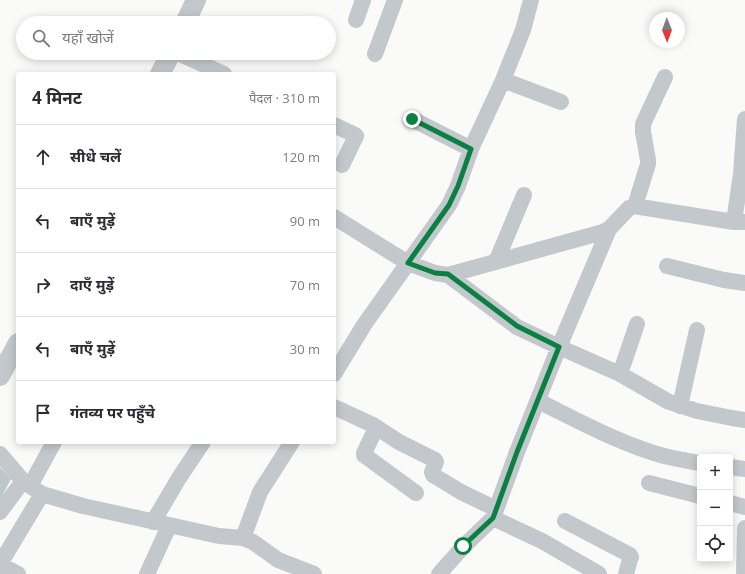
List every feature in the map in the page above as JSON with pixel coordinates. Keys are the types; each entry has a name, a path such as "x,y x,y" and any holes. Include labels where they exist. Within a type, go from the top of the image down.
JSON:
{"street":[{"path":"189,16 196,0"},
{"path":"356,20 363,0"},
{"path":"375,54 395,0"},
{"path":"336,371 364,325 449,205 458,186 471,149 503,80 523,30 531,0"},
{"path":"161,72 167,60"},
{"path":"193,60 220,72"},
{"path":"635,206 648,164 643,124 665,77"},
{"path":"503,80 561,102"},
{"path":"412,119 471,149"},
{"path":"336,218 408,263 435,273 448,274 603,232 609,229 629,208 635,206 739,222 745,119"},
{"path":"336,126 356,136 342,165"},
{"path":"496,262 524,195"},
{"path":"439,574 463,546 495,513 517,452 559,347 609,229"},
{"path":"667,266 724,280 745,283"},
{"path":"448,274 517,326 559,347 620,374 659,397 680,406 698,411 745,420 745,426"},
{"path":"620,374 637,324"},
{"path":"680,406 697,330"},
{"path":"0,376 16,347"},
{"path":"538,401 622,442 662,456 697,462"},
{"path":"336,408 373,425 399,442 435,460 436,462 432,472 434,475 495,513 599,574"},
{"path":"376,427 364,455 416,493"},
{"path":"18,574 0,564 32,487 53,444"},
{"path":"153,522 179,478 202,444"},
{"path":"243,538 260,492 291,444"},
{"path":"0,454 32,487 83,506 169,526 219,536 243,538 253,542 278,567 314,574"},
{"path":"733,468 745,470"},
{"path":"649,483 697,495"},
{"path":"0,512 32,487"},
{"path":"733,504 745,507"},
{"path":"565,521 630,555 626,574"},
{"path":"147,574 169,526"},
{"path":"744,574 745,528"}],"shaded area":[{"path":"0,467 11,479 0,500"}],"route":[{"path":"412,119 471,149 458,186 449,205 408,263 435,273 448,274 517,326 559,347 517,452 493,518 463,546"}]}
